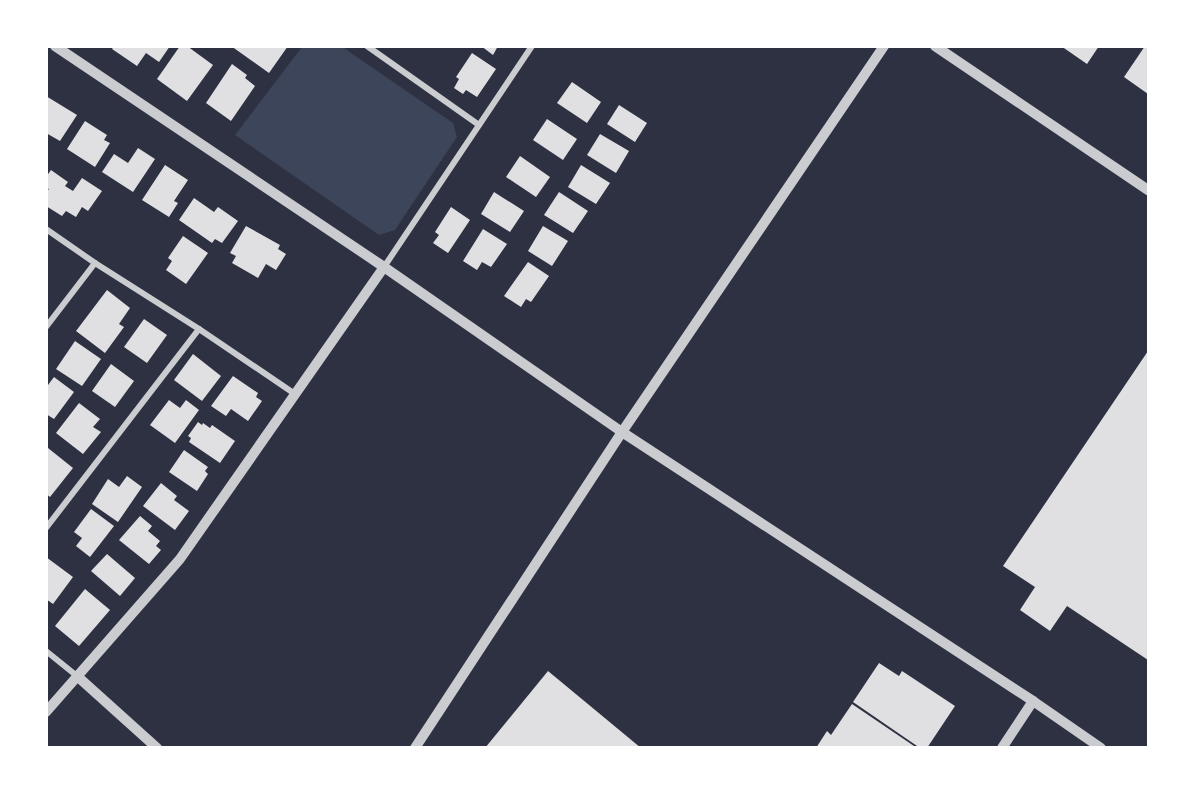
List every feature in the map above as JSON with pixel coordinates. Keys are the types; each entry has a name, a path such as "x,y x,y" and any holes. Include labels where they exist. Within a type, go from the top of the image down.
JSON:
{"street":[{"path":"55,46 384,267 622,432 1101,747"},
{"path":"366,46 479,125"},
{"path":"46,712 180,559 384,267 532,46"},
{"path":"415,747 622,432 884,46"},
{"path":"935,46 1149,190"},
{"path":"46,229 295,394"},
{"path":"46,327 95,263"},
{"path":"46,528 199,329"},
{"path":"46,651 157,747"},
{"path":"1002,747 1033,701"}],"shaded area":[{"path":"341,46 453,123 457,137 395,230 379,235 235,135 302,47"}],"building":[{"path":"114,46 170,46 159,62 146,53 137,66 112,49"},
{"path":"180,46 187,46 213,65 187,101 157,79"},
{"path":"231,46 288,46 269,73"},
{"path":"481,46 498,46 493,55"},
{"path":"1061,46 1099,46 1087,64"},
{"path":"1145,46 1148,46 1148,94 1124,77"},
{"path":"472,53 496,69 477,97 466,90 463,94 454,88 459,79 456,77"},
{"path":"232,64 247,75 245,78 255,86 231,121 206,103"},
{"path":"572,82 601,102 587,123 557,103"},
{"path":"46,96 77,115 60,141 46,133"},
{"path":"619,105 647,123 635,142 607,124"},
{"path":"547,119 577,139 563,160 533,140"},
{"path":"85,121 107,135 104,140 110,143 95,167 67,149"},
{"path":"600,134 629,151 616,173 587,155"},
{"path":"138,148 155,159 133,192 102,172 114,154 128,163"},
{"path":"520,156 550,177 536,197 506,177"},
{"path":"165,165 188,180 174,201 178,203 169,217 142,200"},
{"path":"581,165 610,183 596,204 568,187"},
{"path":"51,170 68,182 65,186 73,191 82,178 102,191 88,211 82,207 76,217 66,211 62,216 46,206 46,192 49,189 46,188 46,177"},
{"path":"494,192 524,211 510,232 481,214"},
{"path":"559,192 588,211 573,233 544,215"},
{"path":"194,198 214,212 218,207 238,221 222,243 215,239 212,243 179,220"},
{"path":"451,207 470,220 448,253 433,243 439,235 435,232"},
{"path":"246,226 280,245 278,249 286,254 276,270 266,264 258,278 232,263 236,256 230,253"},
{"path":"543,226 568,241 552,266 528,251"},
{"path":"483,229 507,244 491,267 482,262 477,270 463,261"},
{"path":"183,236 208,253 186,284 166,270 172,261 168,258"},
{"path":"528,262 549,276 531,302 526,299 521,307 504,296"},
{"path":"107,290 130,308 119,324 124,327 105,353 76,331"},
{"path":"144,319 167,335 147,363 124,347"},
{"path":"75,341 101,359 82,386 56,369"},
{"path":"1148,351 1148,660 1067,606 1050,631 1020,610 1035,587 1003,566"},
{"path":"193,354 221,376 202,401 174,380"},
{"path":"111,364 134,381 115,407 92,391"},
{"path":"233,376 258,393 256,397 262,401 248,421 231,409 226,416 211,406"},
{"path":"54,377 74,392 54,419 46,414 46,384 48,385"},
{"path":"169,400 180,408 186,400 199,410 175,443 150,425"},
{"path":"79,403 100,419 93,427 101,432 83,454 56,433"},
{"path":"198,422 210,428 212,425 235,441 220,463 189,442 191,438 188,436"},
{"path":"48,448 73,468 50,497 46,494 46,450"},
{"path":"184,450 208,467 205,471 208,474 197,491 169,472"},
{"path":"127,476 142,487 118,522 92,504 108,479 119,487"},
{"path":"161,483 177,496 174,500 189,511 175,530 143,506"},
{"path":"91,509 114,526 90,557 76,546 82,538 74,532"},
{"path":"140,516 152,526 148,531 160,541 156,546 161,550 149,564 119,540"},
{"path":"107,554 135,578 120,596 91,571"},
{"path":"46,557 73,577 53,604 46,599"},
{"path":"85,589 110,610 79,646 55,626"},
{"path":"879,663 899,676 902,671 955,706 927,748 920,748 853,702"},
{"path":"548,671 641,748 485,748"},
{"path":"852,704 914,746 913,748 816,748 827,731 831,735"}]}
